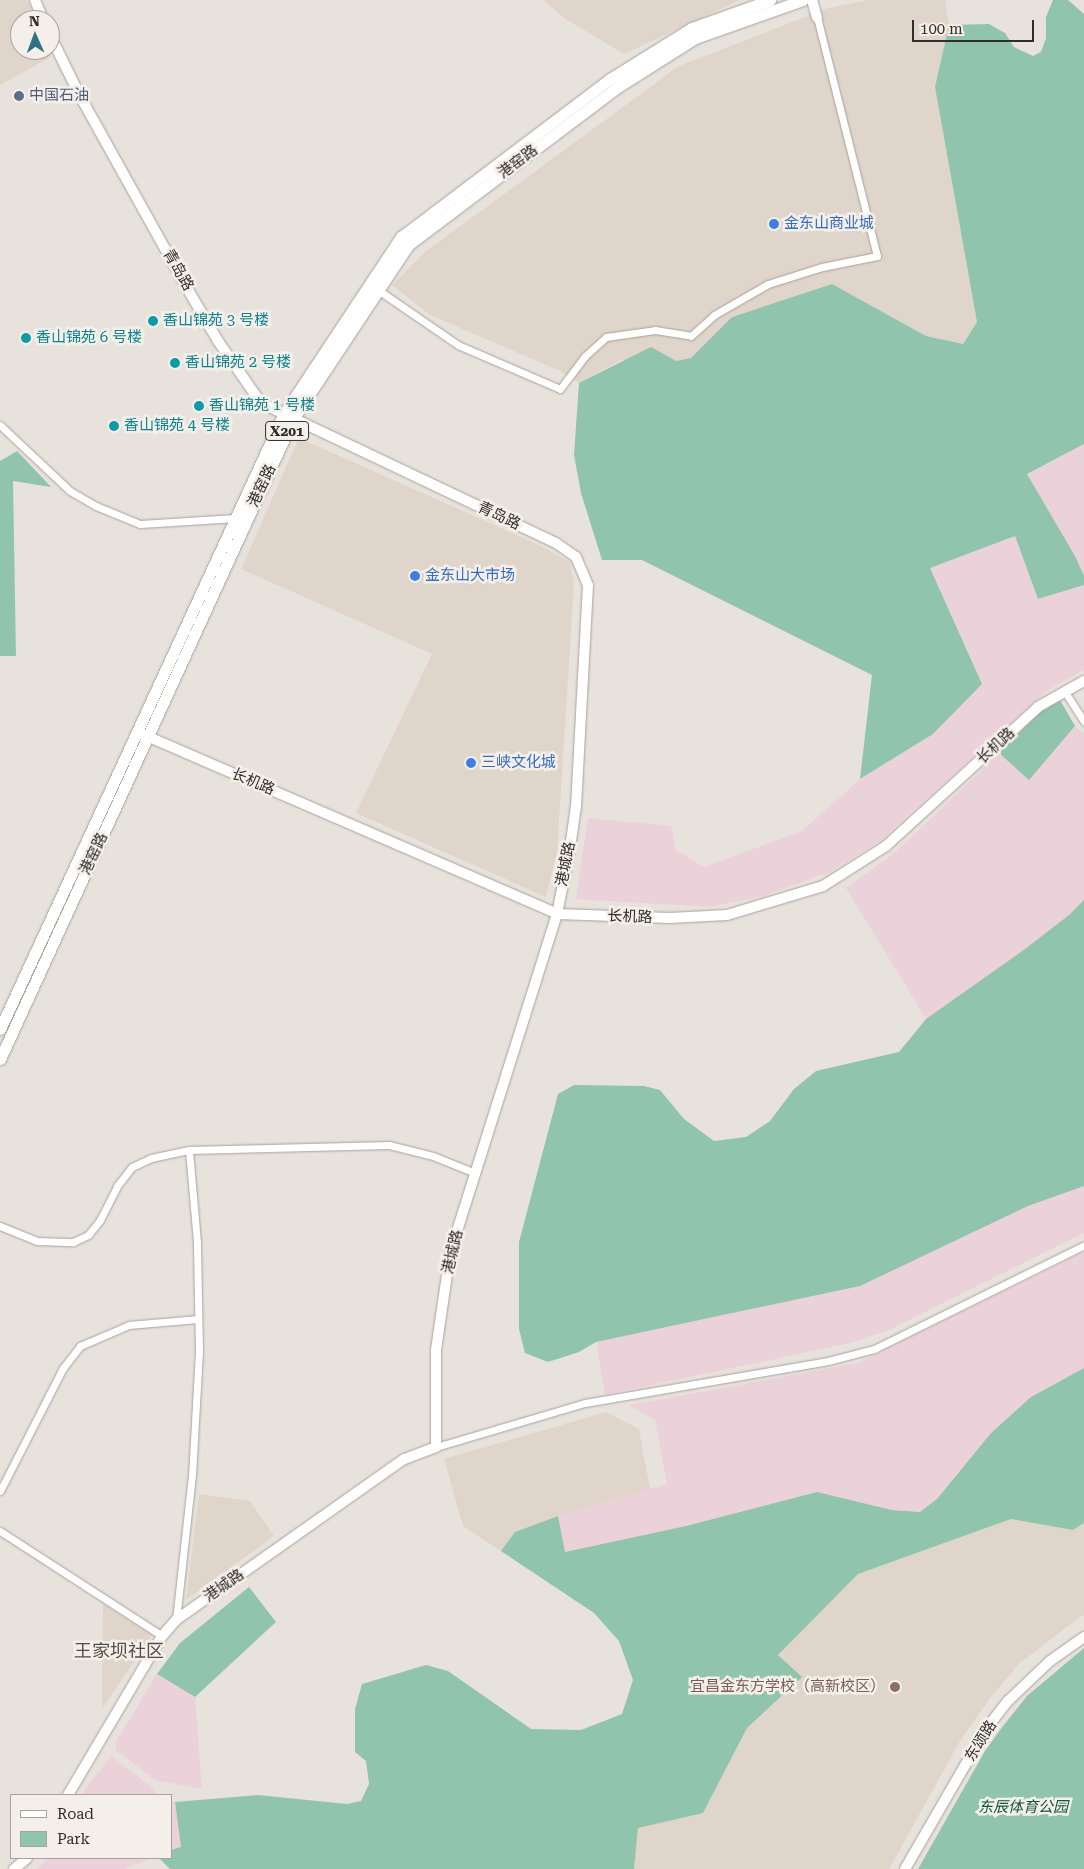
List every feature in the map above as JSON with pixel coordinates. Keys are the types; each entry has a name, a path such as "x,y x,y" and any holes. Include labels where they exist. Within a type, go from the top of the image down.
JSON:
{"main road":[{"name":"港窑路","path":"0,1059 236,518 288,417 400,238 610,79 692,28 770,0"},
{"name":"港窑路","path":"0,1029 143,734 288,417 408,245 616,88 696,38 803,0"}],"street":[{"path":"378,290 458,345 560,390 585,356 606,338 655,330 691,336 714,315 768,284 822,268 877,256 812,0"},
{"path":"817,17 820,0"},
{"name":"青岛路","path":"60,55 80,96 218,341 261,402 288,417 556,543 576,557"},
{"path":"0,425 70,491 96,506 140,524 236,518"},
{"name":"港城路","path":"69,1794 162,1636 176,1620 404,1459 436,1447 436,1350 450,1254 557,914 576,806 587,605 585,572 576,557"},
{"name":"长机路","path":"143,734 557,914 670,918 727,915 823,886 886,846 1038,707 1084,681"},
{"path":"1065,692 1084,721"},
{"path":"0,1226 37,1240 73,1242 88,1235 100,1220 117,1186 132,1167 151,1158 189,1150 388,1145 433,1156 475,1173"},
{"path":"176,1620 192,1476 199,1351 197,1242 189,1150"},
{"path":"436,1447 585,1403 663,1387 828,1361 874,1349 1084,1245"},
{"path":"0,1491 63,1368 80,1346 129,1325 198,1319"},
{"path":"0,1531 162,1636"},
{"name":"东颂路","path":"905,1869 986,1729 1008,1701 1050,1660 1084,1637"},
{"path":"14,1869 25,1859"}],"shaded area":[{"path":"0,0 27,0 32,10 10,10 10,60 46,60 0,85"},
{"path":"543,0 740,0 624,54 564,18"},
{"name":"金东山商业城","path":"869,0 945,0 949,25 935,87 977,322 963,344 926,336 832,284 732,317 692,358 676,361 621,360 579,383 560,371 430,315 392,285 425,252 679,66 828,8"},
{"path":"299,438 539,545 570,562 574,584 557,852 546,897 356,813 432,654 241,569"},
{"path":"1084,444 1084,576 1027,474"},
{"path":"1015,535 1038,599 1084,585 1084,670 1048,690 880,841 830,872 760,897 709,907 576,899 588,818 671,826 676,850 704,867 802,831 860,779 933,734 982,684 930,568"},
{"path":"1075,726 1084,734 1084,900 1069,915 1025,949 926,1019 846,888 897,851 999,753 1029,779"},
{"path":"1084,1186 1084,1233 889,1330 850,1343 605,1395 596,1342 716,1314"},
{"path":"1084,1252 1084,1368 1031,1397 991,1433 937,1499 920,1512 892,1510 817,1492 686,1526 565,1552 558,1516 667,1484 655,1420 629,1405 857,1363"},
{"path":"606,1412 639,1429 650,1489 558,1516 515,1532 501,1551 463,1526 444,1459"},
{"path":"199,1494 250,1501 274,1536 186,1600"},
{"name":"宜昌金东方学校（高新校区）","path":"1011,1519 1073,1530 1084,1523 1084,1614 1020,1663 991,1697 960,1741 889,1869 634,1869 638,1827 703,1813 747,1728 801,1678 778,1655 858,1574"},
{"name":"王家坝社区","path":"103,1604 152,1635 102,1709"},
{"path":"157,1674 195,1697 202,1789 155,1780 116,1750 116,1741"},
{"path":"111,1756 149,1785 157,1794 82,1794"},
{"path":"172,1802 175,1802 181,1847 172,1850"},
{"path":"48,1859 149,1859 125,1869 36,1869"}],"green space":[{"path":"1053,0 1068,0 1084,14 1084,444 1027,474 1075,556 1084,576 1084,585 1038,599 1015,536 930,568 982,684 933,734 860,779 872,675 642,560 602,560 581,493 574,455 579,383 651,347 676,361 691,358 732,317 832,284 926,336 963,344 977,322 935,87 949,25 989,24 1005,33 1014,47 1033,56 1041,52 1046,38 1046,17"},
{"path":"17,451 51,487 13,481 16,656 0,656 0,461"},
{"path":"1060,700 1075,726 1029,780 999,753 1040,712"},
{"path":"1084,900 1084,1186 1028,1206 860,1286 596,1342 579,1352 548,1362 525,1353 519,1329 519,1242 558,1094 574,1085 644,1086 660,1090 684,1119 714,1141 746,1137 770,1121 794,1089 816,1071 899,1052 926,1019 1025,949 1069,915"},
{"path":"1084,1368 1084,1523 1073,1530 1011,1519 858,1574 778,1655 802,1677 747,1728 703,1813 638,1828 634,1869 170,1869 160,1859 172,1859 172,1850 181,1847 175,1802 258,1795 347,1804 361,1801 369,1784 366,1761 355,1752 355,1709 362,1684 426,1665 448,1671 531,1729 581,1730 622,1714 633,1680 619,1641 594,1613 501,1551 515,1532 558,1516 565,1552 686,1526 817,1492 892,1510 920,1512 937,1499 991,1433 1031,1397"},
{"path":"249,1587 276,1622 195,1697 157,1674 180,1643"},
{"name":"东辰体育公园","path":"1084,1648 1084,1869 918,1869 985,1751 1003,1726 1027,1696"}],"place":[{"name":"中国石油","path":"19,96"},
{"name":"金东山商业城","path":"774,224"},
{"name":"香山锦苑 3 号楼","path":"153,321"},
{"name":"香山锦苑 6 号楼","path":"26,338"},
{"name":"香山锦苑 2 号楼","path":"175,363"},
{"name":"香山锦苑 1 号楼","path":"199,406"},
{"name":"香山锦苑 4 号楼","path":"114,426"},
{"name":"金东山大市场","path":"415,576"},
{"name":"三峡文化城","path":"471,763"},
{"name":"宜昌金东方学校（高新校区）","path":"895,1687"}],"district":[{"name":"王家坝社区","path":"119,1651"}]}
